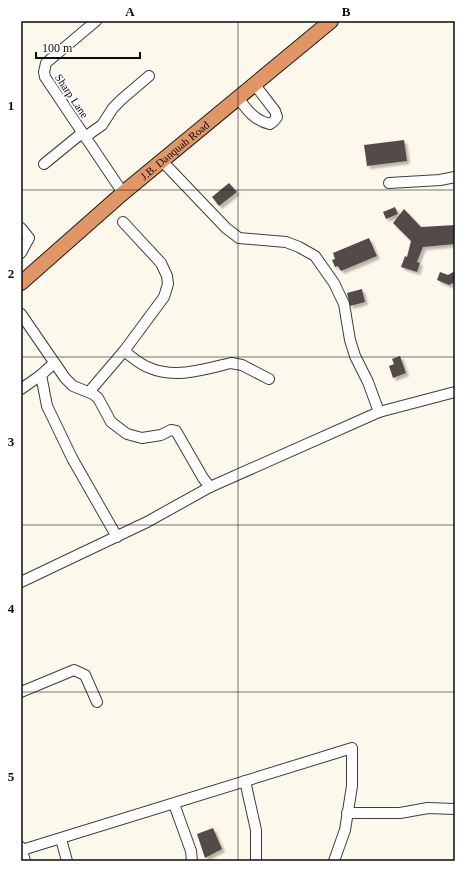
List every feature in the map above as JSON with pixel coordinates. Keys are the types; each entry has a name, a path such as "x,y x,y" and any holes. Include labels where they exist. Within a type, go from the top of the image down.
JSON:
{"highway":[{"name":"J.B. Danquah Road","path":"22,281 123,193 239,99 331,21"}],"street":[{"name":"Sharp Lane","path":"96,21 46,63 44,72 49,84 123,193"},
{"path":"44,164 84,135 102,125 113,108 149,76"},
{"path":"239,99 250,113 262,122 270,124 274,121 276,117 275,111 255,85"},
{"path":"162,161 226,228 239,238 286,242 315,256 334,283 344,304 350,340 355,356 368,382 379,412"},
{"path":"389,183 440,180 455,177"},
{"path":"89,392 124,351 164,297 168,284 167,276 161,263 123,222"},
{"path":"21,228 29,238 21,253"},
{"path":"21,314 65,378 73,386 89,392 98,398 111,422 127,434 142,438 161,435 171,430 176,431 203,478 210,487"},
{"path":"124,351 148,368 166,373 199,370 230,363 242,365 269,380"},
{"path":"21,389 41,375 54,363"},
{"path":"41,375 47,406 69,451 117,537"},
{"path":"21,582 117,537 210,487 379,412 455,392"},
{"path":"21,692 74,670 85,675 97,702"},
{"path":"25,861 21,848 61,839 352,748 352,786 345,830 334,861"},
{"path":"245,781 256,830 256,861"},
{"path":"174,804 191,851 192,861"},
{"path":"347,814 400,813 428,808 455,809"},
{"path":"61,839 67,861"}],"building":[{"path":"404,140 407,161 367,166 364,145"},
{"path":"229,183 237,192 219,206 212,197"},
{"path":"395,207 398,214 386,219 383,212"},
{"path":"404,209 421,227 455,225 455,244 423,247 417,262 420,263 417,272 401,267 405,256 407,257 411,241 393,223"},
{"path":"369,238 377,256 341,271 338,266 335,267 332,260 335,259 333,253"},
{"path":"455,271 455,282 449,285 437,280 440,272 448,275"},
{"path":"362,289 365,302 350,306 347,293"},
{"path":"400,356 406,373 393,378 389,366 394,364 392,359"},
{"path":"213,828 222,849 205,858 197,834"}]}
